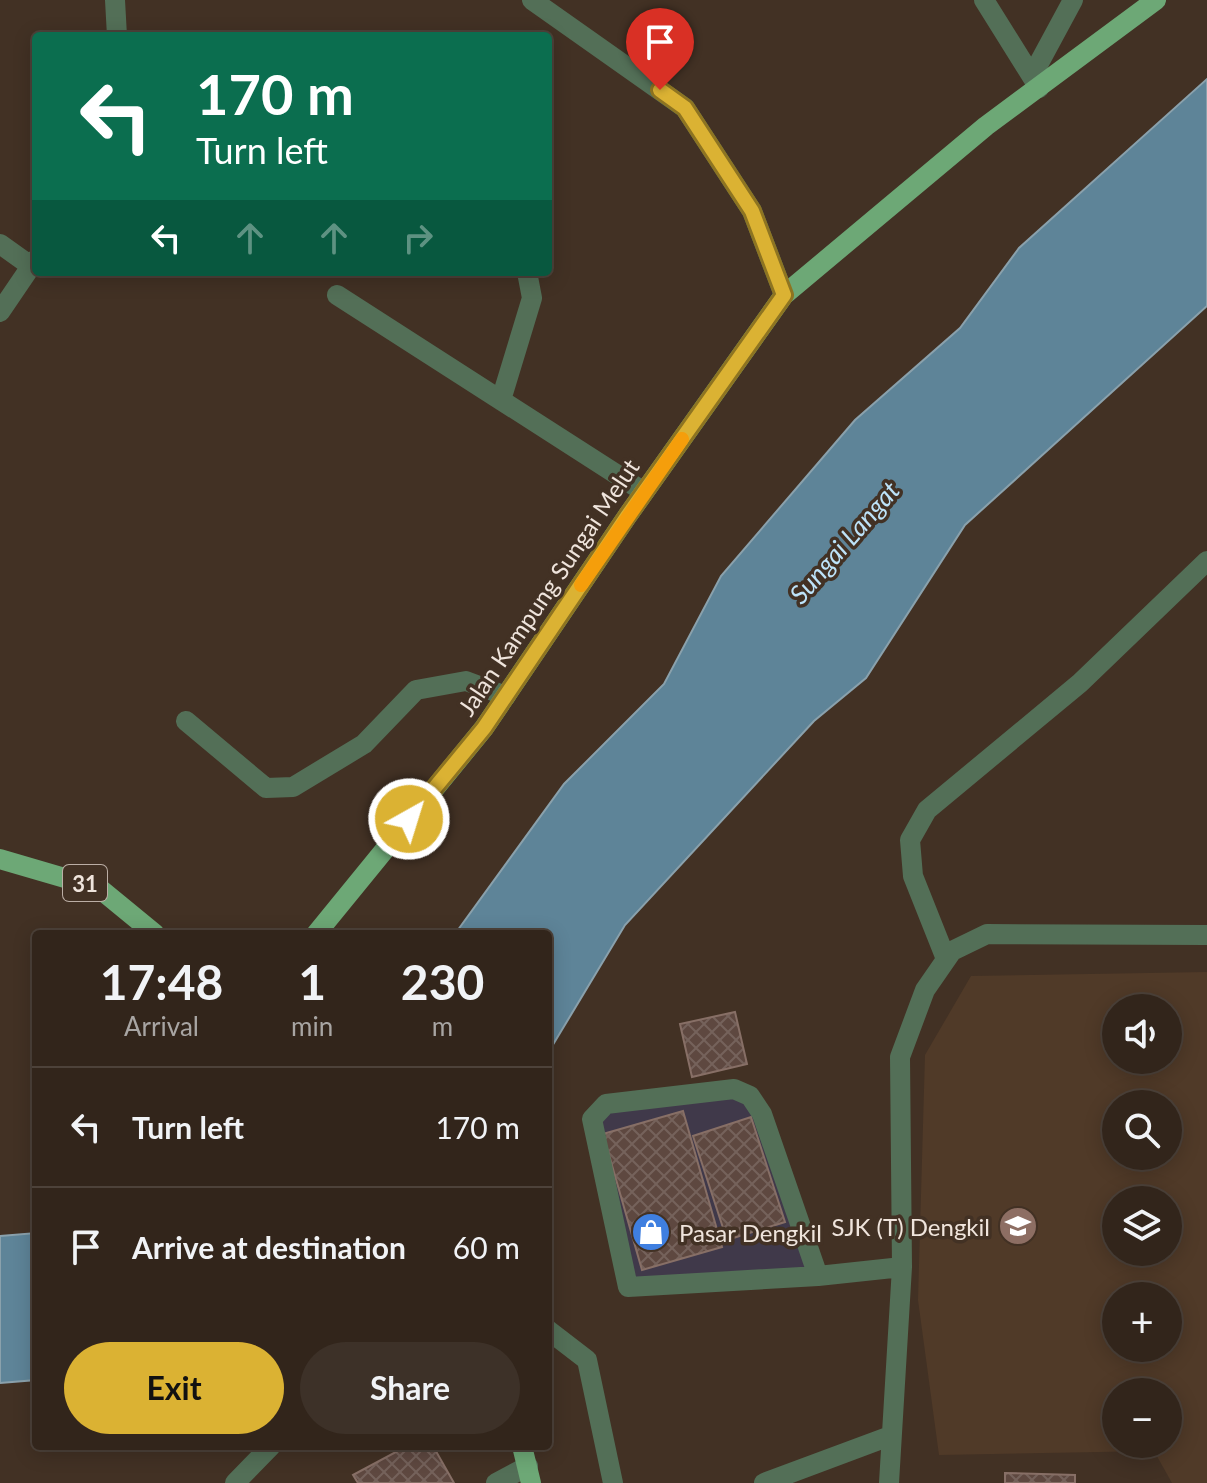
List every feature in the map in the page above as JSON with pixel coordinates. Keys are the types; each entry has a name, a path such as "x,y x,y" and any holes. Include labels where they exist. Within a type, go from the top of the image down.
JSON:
{"main road":[{"name":"Jalan Kampung Sungai Melut","path":"319,930 484,728 644,492 784,295 1035,82 1156,0"},
{"name":"31","path":"0,859 99,888 133,912 151,930"}],"street":[{"path":"115,0 117,32"},
{"path":"532,0 685,108 752,211 784,295"},
{"path":"984,0 1035,82"},
{"path":"1035,82 1073,0"},
{"path":"0,244 32,262"},
{"path":"0,312 32,266"},
{"path":"501,400 532,298 528,276"},
{"path":"337,295 644,492"},
{"path":"946,959 913,876 910,840 927,810 1080,683 1207,561"},
{"path":"186,721 266,788 293,787 364,744 416,690 466,681 506,696"},
{"path":"889,1483 902,1267 900,1057 925,990 952,951 987,934 1207,935"},
{"path":"818,1276 762,1114 750,1096 734,1089 606,1104 596,1111 592,1119 628,1287 818,1276 902,1267"},
{"path":"552,1333 587,1360 613,1483"},
{"path":"778,1481 890,1436"},
{"path":"235,1483 267,1450"},
{"path":"496,1483 527,1465"}],"shaded area":[{"name":"SJK (T) Dengkil","path":"1207,972 1207,1483 1172,1483 1158,1458 1182,1458 1182,1378 1102,1378 1102,1452 939,1455 918,1300 925,1055 971,976"},
{"path":"731,1095 745,1100 755,1114 807,1270 633,1281 598,1121 608,1109"}],"water":[{"name":"Sungai Langat","path":"1207,79 1207,306 965,525 866,678 814,721 625,925 552,1046 552,930 458,930 564,784 664,684 721,576 855,420 960,328 1019,248"},
{"path":"32,1233 32,1380 0,1383 0,1236"}],"building":[{"path":"735,1012 747,1064 692,1077 680,1024"},
{"path":"683,1111 722,1247 642,1270 603,1134"},
{"path":"751,1117 785,1222 727,1240 693,1136"},
{"path":"400,1450 435,1450 454,1483 358,1483 353,1475"},
{"path":"1005,1473 1075,1475 1075,1483 1005,1483"}],"slow traffic":[{"path":"581,585 682,439"}],"place":[{"name":"SJK (T) Dengkil","path":"1018,1226"},
{"name":"Pasar Dengkil","path":"651,1232"}],"route":[{"path":"409,819 484,728 628,515 784,295 752,211 685,108 660,90"}]}
